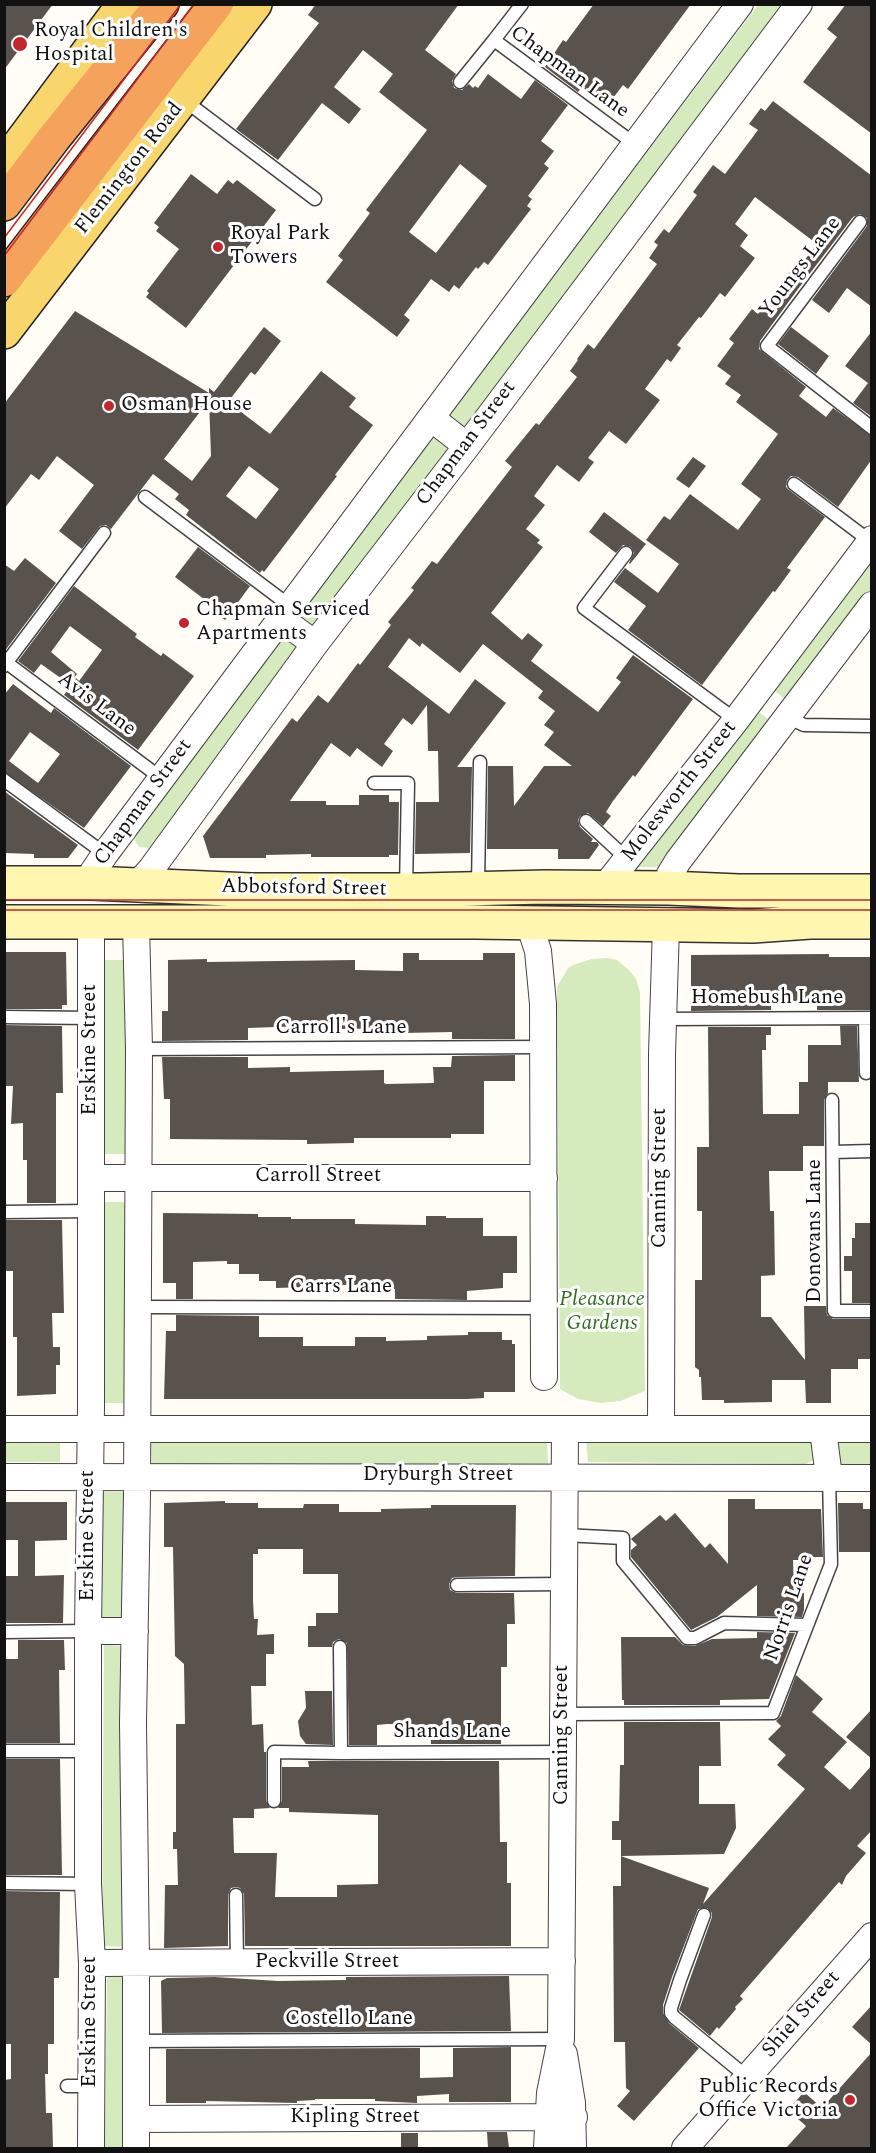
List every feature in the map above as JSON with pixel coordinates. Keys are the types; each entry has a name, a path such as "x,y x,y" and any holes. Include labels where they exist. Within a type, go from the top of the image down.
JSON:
{"highway":[{"path":"4,204 162,4"},
{"name":"Flemington Road","path":"4,279 93,189 216,4"}],"main road":[{"path":"4,165 124,4"},
{"name":"Flemington Road","path":"4,332 93,189 184,100 255,4"}],"street":[{"name":"Chapman Street","path":"91,883 93,872 105,854 161,778 740,4"},
{"name":"Chapman Street","path":"137,885 152,868 315,644 467,446 799,4"},
{"path":"431,418 467,446"},
{"name":"Molesworth Street","path":"604,888 736,720 871,540"},
{"name":"Molesworth Street","path":"668,888 670,874 678,861 872,605"},
{"path":"286,612 315,644"},
{"path":"754,694 787,717"},
{"name":"Abbotsford Street","path":"4,883 91,883 240,890 668,888 739,891 872,891"},
{"path":"91,883 91,923"},
{"path":"136,2148 133,1723 138,1178 137,885"},
{"path":"597,923 598,900 604,888"},
{"path":"666,926 668,888"},
{"name":"Abbotsford Street","path":"4,922 597,923 753,927 810,922 872,922"},
{"name":"Erskine Street","path":"91,923 88,1884 92,1963 79,2086 91,2148"},
{"path":"529,923 540,968 543,1004 544,1377"},
{"name":"Canning Street","path":"661,1429 663,1019 666,926"},
{"name":"Carroll Street","path":"91,1178 544,1178"},
{"path":"4,1429 872,1429"},
{"name":"Canning Street","path":"565,1430 561,2039 574,2117 573,2148"},
{"path":"823,1430 828,1477"},
{"name":"Dryburgh Street","path":"4,1477 872,1478"},
{"path":"88,1631 135,1631"},
{"name":"Shiel Street","path":"685,2148 872,1936"},
{"name":"Peckville Street","path":"92,1963 562,1961"},
{"name":"Canning Street","path":"547,2148 550,2093 561,2039"},
{"name":"Kipling Street","path":"136,2119 574,2117"}],"lane":[{"path":"494,40 522,4"},
{"name":"Chapman Lane","path":"460,82 494,40 636,145"},
{"path":"184,100 315,199"},
{"name":"Youngs Lane","path":"860,222 766,346 872,428"},
{"path":"794,484 871,540"},
{"path":"145,497 286,612"},
{"name":"Avis Lane","path":"104,533 6,664 161,778"},
{"path":"626,553 584,608 736,720"},
{"path":"787,717 804,725 872,726"},
{"path":"478,888 480,762"},
{"path":"4,780 105,854"},
{"path":"374,783 408,783 406,890"},
{"path":"586,821 627,859"},
{"path":"4,1017 91,1018"},
{"path":"866,1073 868,1018"},
{"name":"Homebush Lane","path":"663,1019 868,1018"},
{"name":"Carroll's Lane","path":"138,1049 543,1047"},
{"path":"832,1100 833,1152"},
{"name":"Donovans Lane","path":"872,1151 833,1152 834,1311 872,1311"},
{"path":"4,1212 91,1211"},
{"name":"Carrs Lane","path":"137,1306 544,1308"},
{"name":"Norris Lane","path":"563,1714 772,1713 831,1564 828,1477"},
{"path":"564,1535 623,1538 623,1561 687,1638 695,1638 724,1623 807,1625"},
{"path":"458,1585 564,1584"},
{"path":"4,1632 88,1631"},
{"path":"340,1647 341,1753"},
{"path":"4,1751 88,1751"},
{"name":"Shands Lane","path":"274,1802 274,1752 563,1752"},
{"path":"4,1883 88,1884"},
{"path":"236,1895 237,1963"},
{"path":"704,1915 670,2008 671,2013 747,2077"},
{"name":"Costello Lane","path":"136,2041 561,2039"}],"green space":[{"path":"758,5 785,5 152,848 139,847 134,834"},
{"path":"871,553 871,591 788,701 769,687"},
{"path":"756,710 771,721 659,867 632,867"},
{"name":"Pleasance Gardens","path":"592,959 617,960 629,970 636,979 640,993 645,1391 620,1401 601,1403 578,1399 560,1389 557,987 568,968 573,965"},
{"path":"103,960 125,960 126,1154 104,1154"},
{"path":"103,1202 125,1202 127,1403 105,1403"},
{"path":"841,1436 871,1436 871,1466 841,1466 831,1456 831,1445"},
{"path":"151,1437 547,1439 548,1465 152,1465"},
{"path":"5,1439 60,1439 60,1462 5,1462"},
{"path":"586,1440 812,1441 814,1460 805,1464 588,1462"},
{"path":"103,1492 127,1492 126,1618 102,1619"},
{"path":"104,1645 127,1646 125,1947 102,1946"},
{"path":"107,1973 127,1973 126,2148 105,2148"}],"building":[{"name":"Royal Children's Hospital","path":"4,4 53,4 4,70"},
{"path":"316,4 459,4 425,50 456,74 452,81 454,88 462,90 469,84 473,88 475,86 478,88 488,74 521,99 535,80 568,105 541,141 554,151 544,164 549,168 528,196 532,199 527,206 531,209 488,265 484,262 478,269 476,267 459,289 454,285 449,292 431,279 404,315 410,320 397,337 326,282 343,260 338,256 370,213 366,210 427,130 379,92 393,74 363,50 334,87 361,109 349,124 322,103 278,160 236,129 319,23 308,15","holes":["460,164 487,186 436,253 409,232"]},
{"path":"594,4 691,4 628,89 623,85 607,106 582,87 578,92 545,67 563,40 566,42"},
{"path":"846,4 872,4 872,134 803,82 837,37 827,29"},
{"path":"773,101 872,176 872,307 847,288 829,313 812,300 867,226 867,218 860,214 853,217 798,289 760,341 759,349 806,387 799,396 826,417 833,408 872,436 872,459 838,507 798,477 791,476 787,480 786,487 789,490 825,517 787,568 791,570 775,592 773,591 702,685 628,630 646,606 614,582 625,568 658,593 679,564 646,540 664,516 670,520 690,494 738,530 761,499 741,484 778,434 736,402 741,395 725,384 731,376 717,366 734,343 729,339 752,309 758,314 793,267 797,270 817,244 755,197 735,224 748,235 740,246 755,258 725,297 720,293 701,318 699,317 677,345 681,348 671,362 667,359 645,389 660,400 626,444 609,431 588,458 594,462 579,482 557,465 534,496 545,505 526,529 540,540 537,543 543,547 491,613 522,640 528,633 543,645 531,661 598,712 621,682 616,678 633,655 693,699 635,777 633,775 613,801 606,812 611,816 603,826 588,813 580,816 578,820 580,827 593,839 591,842 597,842 599,845 589,859 558,859 558,849 487,849 488,766 513,766 514,806 544,766 572,766 544,745 554,732 544,725 555,711 538,698 543,691 483,644 460,673 422,643 420,647 409,638 388,667 449,714 475,679 506,703 457,767 472,767 470,853 415,854 416,802 439,802 438,751 428,751 427,705 412,725 403,718 384,744 393,751 382,767 357,748 350,757 331,743 290,801 326,801 326,805 359,805 359,795 389,795 389,802 399,802 398,855 311,857 311,854 266,855 266,858 210,858 203,836 292,718 297,722 318,695 328,703 358,663 360,665 391,625 388,622 414,590 411,588 432,561 437,564 512,467 505,461 536,423 539,425 577,377 570,371 588,344 594,349 657,264 649,258 658,245 654,242 664,229 669,233 697,195 693,192 713,165 725,174 758,130 749,124 761,108 765,111"},
{"name":"Royal Park Towers","path":"191,174 217,194 228,180 233,184 237,180 276,210 186,328 146,297 149,293 147,291 179,249 156,231 159,227 154,223"},
{"path":"75,311 209,393 209,388 214,392 264,327 281,341 255,375 251,372 228,402 270,434 321,371 356,398 349,407 373,425 264,572 262,570 260,573 186,515 189,510 175,499 179,494 153,474 111,529 106,525 100,526 82,549 59,531 94,485 57,456 39,480 31,474 4,509 4,404","holes":["209,400 211,456 192,481 164,459","249,466 279,489 256,519 226,496"]},
{"path":"791,327 829,356 816,374 778,344"},
{"path":"872,331 872,417 853,403 868,383 845,366"},
{"path":"693,457 706,466 689,488 676,479"},
{"path":"604,512 646,544 630,564 634,553 631,547 623,545 616,553 589,532"},
{"path":"198,547 250,586 225,620 207,606 209,603 175,577"},
{"path":"25,558 56,583 4,652 4,564 14,571"},
{"path":"74,586 137,634 135,637 161,656 163,653 194,676 138,750 64,695 76,678 79,681 102,650 70,626 51,652 77,674 69,684 41,664 34,673 18,661"},
{"path":"13,684 51,713 54,708 131,766 84,828 4,772 4,695","holes":["30,732 60,754 38,783 9,761"]},
{"path":"4,791 78,845 68,858 34,858 34,854 4,853"},
{"path":"4,952 66,952 67,1005 62,1005 62,1009 4,1009"},
{"path":"403,953 419,953 419,960 483,960 483,953 515,953 515,1039 452,1039 452,1032 404,1033 404,1028 339,1029 339,1026 305,1026 248,1028 248,1040 162,1041 162,1011 168,1011 168,960 207,959 207,962 355,960 355,970 403,971"},
{"path":"829,954 829,957 872,957 872,1010 817,1010 817,1002 793,1001 771,1002 771,1010 691,1011 691,955"},
{"path":"4,1025 62,1026 63,1093 56,1093 56,1203 27,1203 27,1160 23,1160 23,1123 11,1124 13,1086 4,1086"},
{"path":"840,1026 857,1026 859,1082 828,1082 828,1093 824,1100 824,1146 803,1146 803,1171 769,1171 770,1211 774,1211 775,1275 761,1276 761,1317 771,1317 805,1360 804,1306 826,1306 827,1315 833,1319 870,1319 871,1359 858,1359 858,1369 831,1369 831,1403 806,1403 805,1380 772,1380 772,1402 724,1403 724,1400 702,1400 701,1377 699,1377 699,1370 695,1367 695,1280 702,1280 702,1211 697,1211 697,1147 709,1147 708,1027 771,1027 771,1035 766,1035 766,1050 762,1050 763,1114 799,1114 799,1082 808,1082 808,1045 841,1045"},
{"path":"515,1055 515,1081 484,1081 484,1134 451,1134 451,1138 354,1138 354,1143 307,1144 307,1140 170,1139 170,1099 164,1099 162,1057 248,1057 248,1068 290,1067 290,1072 384,1070 384,1083 386,1084 434,1083 433,1067 451,1067 452,1056"},
{"path":"163,1213 258,1214 258,1217 291,1217 291,1219 355,1219 355,1224 426,1225 426,1216 483,1218 483,1236 517,1236 517,1273 503,1273 503,1288 467,1291 467,1300 395,1299 395,1289 357,1289 357,1285 307,1285 307,1287 276,1288 276,1281 259,1281 259,1274 239,1274 239,1264 227,1264 227,1261 193,1262 193,1299 176,1299 176,1283 163,1283"},
{"path":"4,1220 62,1220 64,1313 52,1313 53,1347 60,1347 60,1365 56,1365 56,1394 17,1396 17,1337 13,1337 13,1271 4,1271"},
{"path":"855,1223 872,1223 872,1303 852,1303 852,1271 844,1271 844,1256 852,1256"},
{"path":"176,1315 259,1316 259,1337 303,1337 303,1346 355,1346 355,1337 386,1337 386,1341 427,1340 427,1336 468,1335 468,1332 502,1332 502,1340 512,1340 512,1344 515,1344 515,1392 484,1392 484,1398 467,1399 164,1399 166,1331 176,1331"},
{"path":"728,1499 755,1499 755,1509 821,1509 823,1557 812,1557 812,1560 793,1560 794,1592 804,1593 802,1617 757,1616 757,1585 717,1617 691,1630 631,1557 631,1550 637,1545 631,1539 660,1515 666,1521 675,1513 705,1548 710,1543 728,1564"},
{"path":"225,1501 225,1503 258,1503 258,1508 303,1508 304,1504 339,1504 339,1512 381,1512 381,1509 431,1508 431,1505 516,1505 515,1576 457,1577 452,1578 449,1584 450,1590 457,1593 514,1593 515,1624 507,1624 507,1667 501,1667 501,1744 431,1744 430,1725 387,1724 377,1725 377,1745 349,1745 347,1643 339,1639 333,1642 332,1647 308,1647 308,1626 316,1626 316,1613 338,1613 338,1574 303,1574 303,1549 258,1549 258,1554 253,1554 253,1600 254,1619 258,1619 257,1635 274,1634 274,1654 266,1654 266,1686 251,1686 252,1725 263,1724 264,1752 266,1752 266,1801 270,1808 254,1809 254,1818 233,1818 234,1853 277,1853 275,1897 337,1897 337,1885 378,1884 378,1815 289,1812 289,1808 278,1808 282,1801 282,1767 309,1767 308,1761 499,1761 500,1842 507,1842 507,1883 511,1883 511,1946 245,1946 244,1894 240,1888 236,1887 231,1888 228,1895 228,1946 164,1948 165,1885 178,1885 177,1849 173,1849 173,1832 176,1832 176,1724 185,1724 184,1664 175,1656 173,1547 164,1547 164,1503"},
{"path":"4,1502 67,1502 67,1540 35,1541 35,1576 64,1575 63,1623 4,1623 4,1576 18,1576 18,1540 4,1540"},
{"path":"838,1503 863,1503 863,1509 872,1509 872,1552 839,1552"},
{"path":"757,1632 795,1633 769,1699 720,1700 720,1705 624,1705 621,1637 675,1637 683,1645 695,1646 712,1639 757,1638"},
{"path":"18,1640 64,1640 65,1670 59,1670 60,1743 4,1743 4,1659 18,1659"},
{"path":"796,1675 823,1699 812,1712 847,1742 824,1767 850,1790 872,1765 872,1830 857,1846 866,1853 846,1876 842,1885 839,1882 740,1996 743,1999 735,2007 736,2009 710,2036 679,2010 712,1917 712,1913 707,1908 698,1909 672,1977 663,2005 663,2013 669,2023 699,2048 634,2121 617,2106 630,2091 626,2088 625,2042 614,2042 613,1886 621,1886 621,1856 709,1888 703,1904 805,1789 777,1765 786,1755 768,1739 781,1726 776,1721 781,1716"},
{"path":"305,1691 332,1691 333,1745 306,1744 300,1736 298,1721 306,1708"},
{"path":"872,1709 872,1759 846,1737"},
{"path":"624,1722 720,1722 721,1766 699,1766 699,1804 735,1804 736,1828 724,1854 621,1856 621,1840 612,1840 612,1821 619,1821 620,1765 624,1765"},
{"path":"4,1759 60,1759 62,1875 4,1875"},
{"path":"4,1891 60,1892 59,1978 54,1978 54,2044 48,2044 48,2074 45,2074 46,2113 52,2113 53,2148 4,2148 4,2080 11,2079 11,2044 4,2044"},
{"path":"509,1976 511,2031 162,2033 161,1981 167,1978 215,1977 278,1981 346,1980 346,1977"},
{"name":"Public Records Office Victoria","path":"872,2005 872,2045 852,2027"},
{"path":"511,2047 511,2102 449,2102 449,2094 417,2096 417,2103 375,2101 375,2099 315,2099 297,2101 297,2103 206,2101 206,2103 166,2103 166,2049 420,2048 420,2078 453,2077 453,2048"},
{"name":"Public Records Office Victoria","path":"872,2052 872,2148 786,2148 806,2126 788,2110 804,2092 822,2108"},
{"path":"487,2132 507,2132 509,2148 488,2148"},
{"path":"401,2133 418,2133 418,2148 401,2148"}],"tram line":[{"path":"4,238 181,4"},
{"path":"4,256 194,4"},
{"path":"4,900 872,900"},
{"path":"4,910 872,910"}],"place":[{"name":"Royal Children's Hospital","path":"20,44"},
{"name":"Royal Park Towers","path":"218,247"},
{"name":"Osman House","path":"109,406"},
{"name":"Chapman Serviced Apartments","path":"184,623"},
{"name":"Public Records Office Victoria","path":"850,2100"}]}
